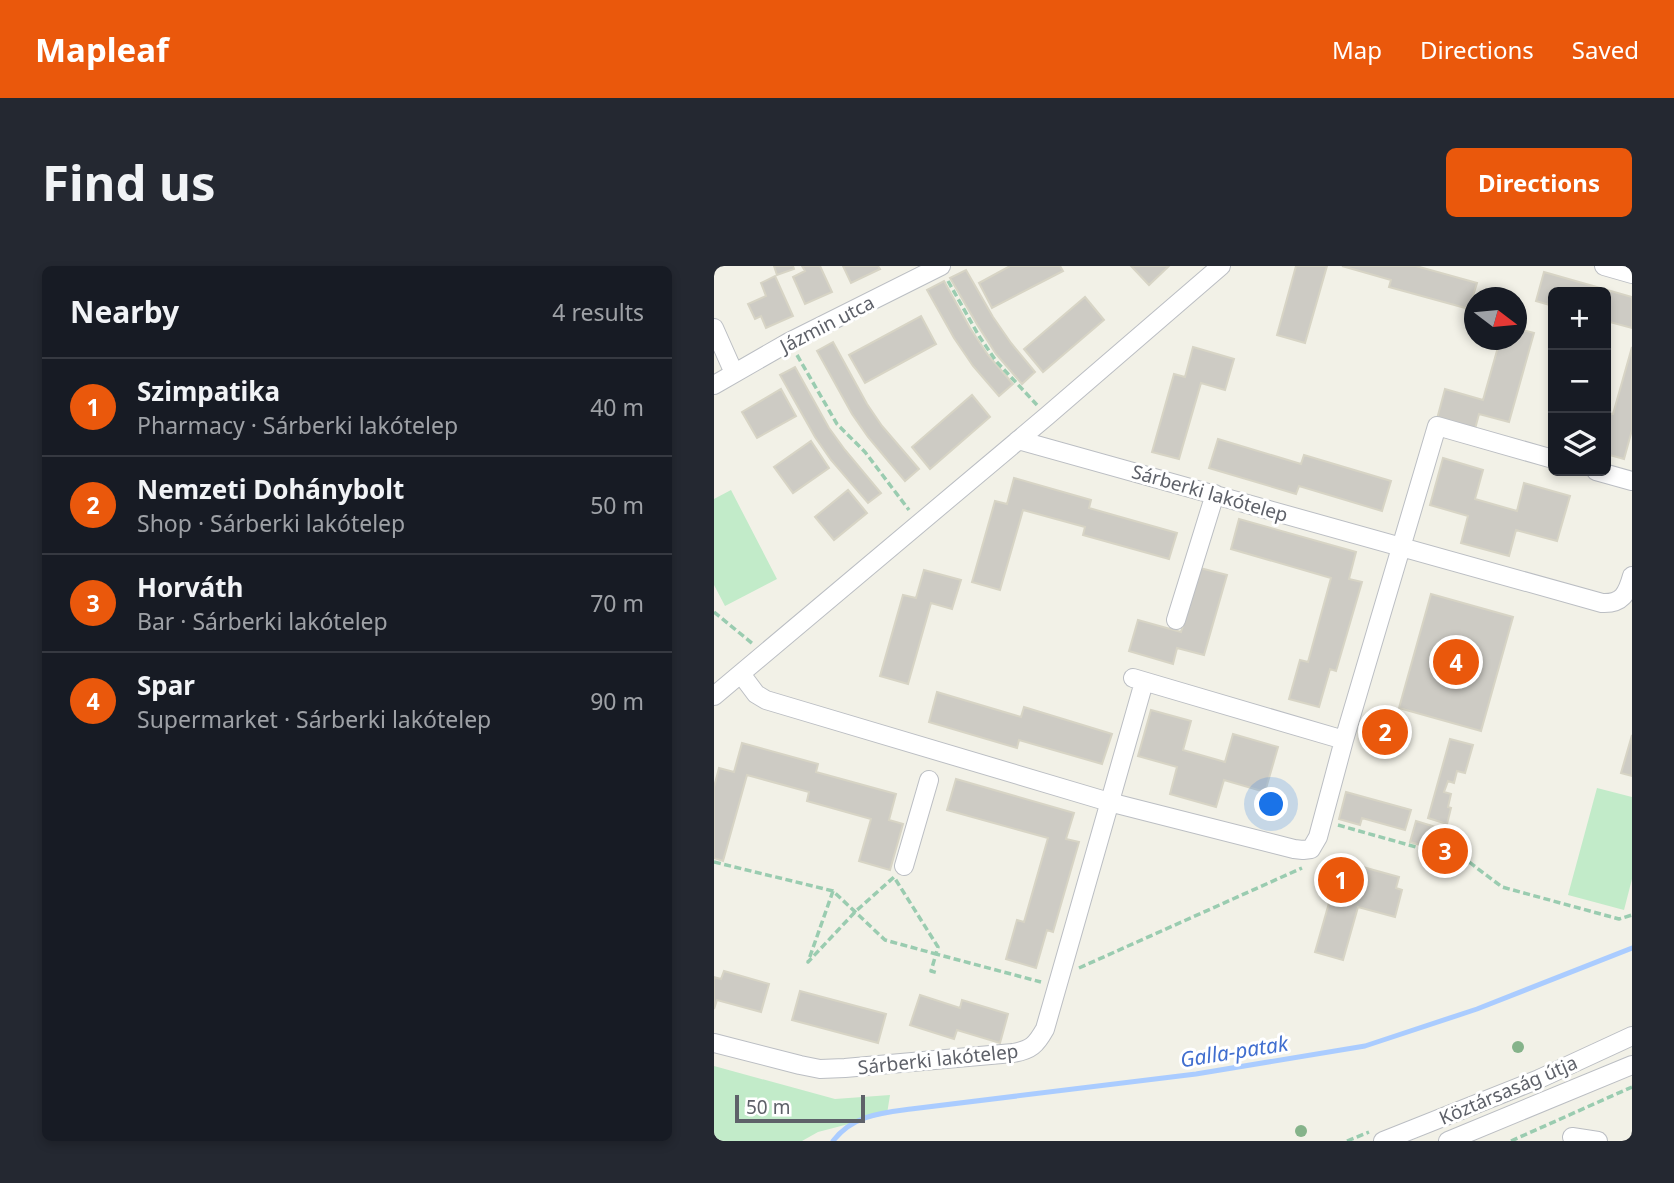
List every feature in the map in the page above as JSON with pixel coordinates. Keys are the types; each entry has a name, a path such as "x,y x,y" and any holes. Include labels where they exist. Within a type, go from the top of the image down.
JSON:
{"street":[{"path":"716,691 765,654 1221,266"},
{"path":"1604,266 1632,274"},
{"name":"Jázmin utca","path":"714,385 789,342 941,267"},
{"path":"714,328 734,373"},
{"path":"741,674 756,694 766,699 1109,802 1294,849 1311,849 1318,836 1437,426 1548,458"},
{"name":"Sárberki lakótelep","path":"1018,440 1602,603 1612,604 1620,600 1628,591 1632,576"},
{"path":"1611,475 1632,481"},
{"path":"1176,620 1215,494"},
{"name":"Sárberki lakótelep","path":"714,1042 820,1069 1013,1053 1027,1050 1038,1042 1045,1029 1109,802 1138,680 1345,740"},
{"path":"904,866 929,780"},
{"name":"Köztársaság útja","path":"1390,1140 1539,1079 1632,1037"},
{"name":"Köztársaság útja","path":"1448,1141 1632,1065"},
{"path":"1478,1141 1496,1122"},
{"path":"1572,1137 1598,1141"}],"path":[{"path":"941,267 996,361 1046,416"},
{"path":"789,342 837,424 865,452 919,523"},
{"path":"714,612 765,654"},
{"path":"1335,824 1469,862 1502,887 1619,919 1632,915"},
{"path":"714,862 833,891 885,940 1059,981 1313,863"},
{"path":"833,891 808,962 856,911 894,877 938,947 931,971 938,973"},
{"path":"1511,1141 1632,1087"}],"green space":[{"path":"731,490 777,579 725,606 714,585 714,499"},
{"path":"1597,788 1632,797 1632,879 1624,910 1568,895"},
{"path":"714,1066 835,1099 890,1095 887,1114 818,1132 802,1141 714,1141"}],"building":[{"path":"774,266 793,266 794,269 777,275"},
{"path":"802,266 820,266 832,292 805,304 793,277 805,271"},
{"path":"843,266 878,266 880,269 851,283"},
{"path":"1010,266 1060,266 1063,271 992,308 979,283"},
{"path":"1131,266 1169,266 1149,285"},
{"path":"1296,266 1327,266 1305,343 1277,335"},
{"path":"1342,266 1416,266 1477,283 1476,287 1464,287 1464,308 1389,287 1391,280"},
{"path":"966,270 993,317 1035,372 1022,384 996,354 950,278"},
{"path":"1544,272 1597,287 1548,287 1548,305 1536,301"},
{"path":"775,276 793,316 766,328 761,316 755,319 748,304 766,296 761,283"},
{"path":"944,281 988,355 1013,384 999,396 973,366 927,290"},
{"path":"1611,291 1632,297 1632,328 1611,322"},
{"path":"1085,297 1104,320 1043,372 1024,349"},
{"path":"921,316 936,344 865,383 849,355"},
{"path":"1527,331 1534,333 1509,422 1479,414 1475,429 1437,419 1445,389 1483,400 1497,350 1527,350"},
{"path":"833,342 867,404 919,469 905,481 852,414 817,351"},
{"path":"1193,347 1234,359 1225,390 1201,383 1179,459 1152,452 1174,374 1185,377"},
{"path":"1632,347 1632,430 1624,459 1611,455 1613,414"},
{"path":"795,367 829,428 881,493 868,503 815,437 780,375"},
{"path":"781,389 796,416 757,438 742,412"},
{"path":"972,395 990,417 930,469 912,447"},
{"path":"1218,439 1301,464 1304,455 1391,481 1382,511 1299,486 1296,494 1209,468"},
{"path":"811,441 829,468 793,493 774,467"},
{"path":"1443,458 1483,470 1475,499 1517,511 1524,483 1570,496 1557,541 1516,530 1509,556 1461,543 1468,516 1430,505"},
{"path":"1014,478 1091,500 1089,508 1177,533 1169,559 1083,535 1085,527 1023,510 1000,590 972,582 995,501 1007,504"},
{"path":"848,490 867,513 834,540 815,517"},
{"path":"1239,519 1356,552 1349,579 1362,582 1336,671 1330,669 1319,707 1289,699 1300,660 1308,662 1331,578 1231,549"},
{"path":"1200,568 1227,575 1204,655 1177,648 1173,664 1129,651 1138,620 1181,632"},
{"path":"924,570 961,580 952,609 931,603 908,684 880,676 903,595 916,598"},
{"path":"1431,594 1513,617 1481,731 1399,708"},
{"path":"937,692 1021,717 1024,707 1112,734 1102,764 1019,740 1017,748 929,722"},
{"path":"1151,710 1191,721 1183,750 1225,762 1233,734 1278,747 1265,792 1224,780 1216,807 1170,794 1177,767 1138,756"},
{"path":"1632,735 1632,776 1621,773"},
{"path":"1450,739 1473,745 1465,773 1457,771 1454,783 1448,781 1444,792 1451,794 1447,824 1428,818"},
{"path":"742,743 818,764 816,772 896,794 889,820 903,824 890,870 859,861 871,819 807,801 809,792 747,775 723,861 714,858 714,787 719,768 734,772"},
{"path":"956,779 1074,813 1066,839 1079,842 1053,932 1047,930 1036,968 1006,959 1017,920 1024,922 1048,838 947,810"},
{"path":"1346,792 1411,810 1405,830 1362,818 1360,825 1339,819"},
{"path":"1416,821 1458,834 1451,854 1410,842"},
{"path":"1341,861 1399,877 1396,888 1402,890 1395,917 1358,907 1343,960 1315,952"},
{"path":"724,971 769,984 761,1012 717,1000 714,1009 714,977 721,979"},
{"path":"800,991 886,1014 878,1043 792,1020"},
{"path":"920,995 960,1008 962,1000 1008,1014 1000,1043 957,1030 954,1039 910,1025"}],"waterway":[{"name":"Galla-patak","path":"833,1141 849,1126 868,1117 889,1112 1196,1074 1365,1046 1477,1009 1632,948"}],"place":[{"name":"Spar","path":"1456,662"},
{"name":"Nemzeti Dohánybolt","path":"1385,732"},
{"name":"Horváth","path":"1445,851"},
{"name":"Szimpatika","path":"1341,880"}]}
